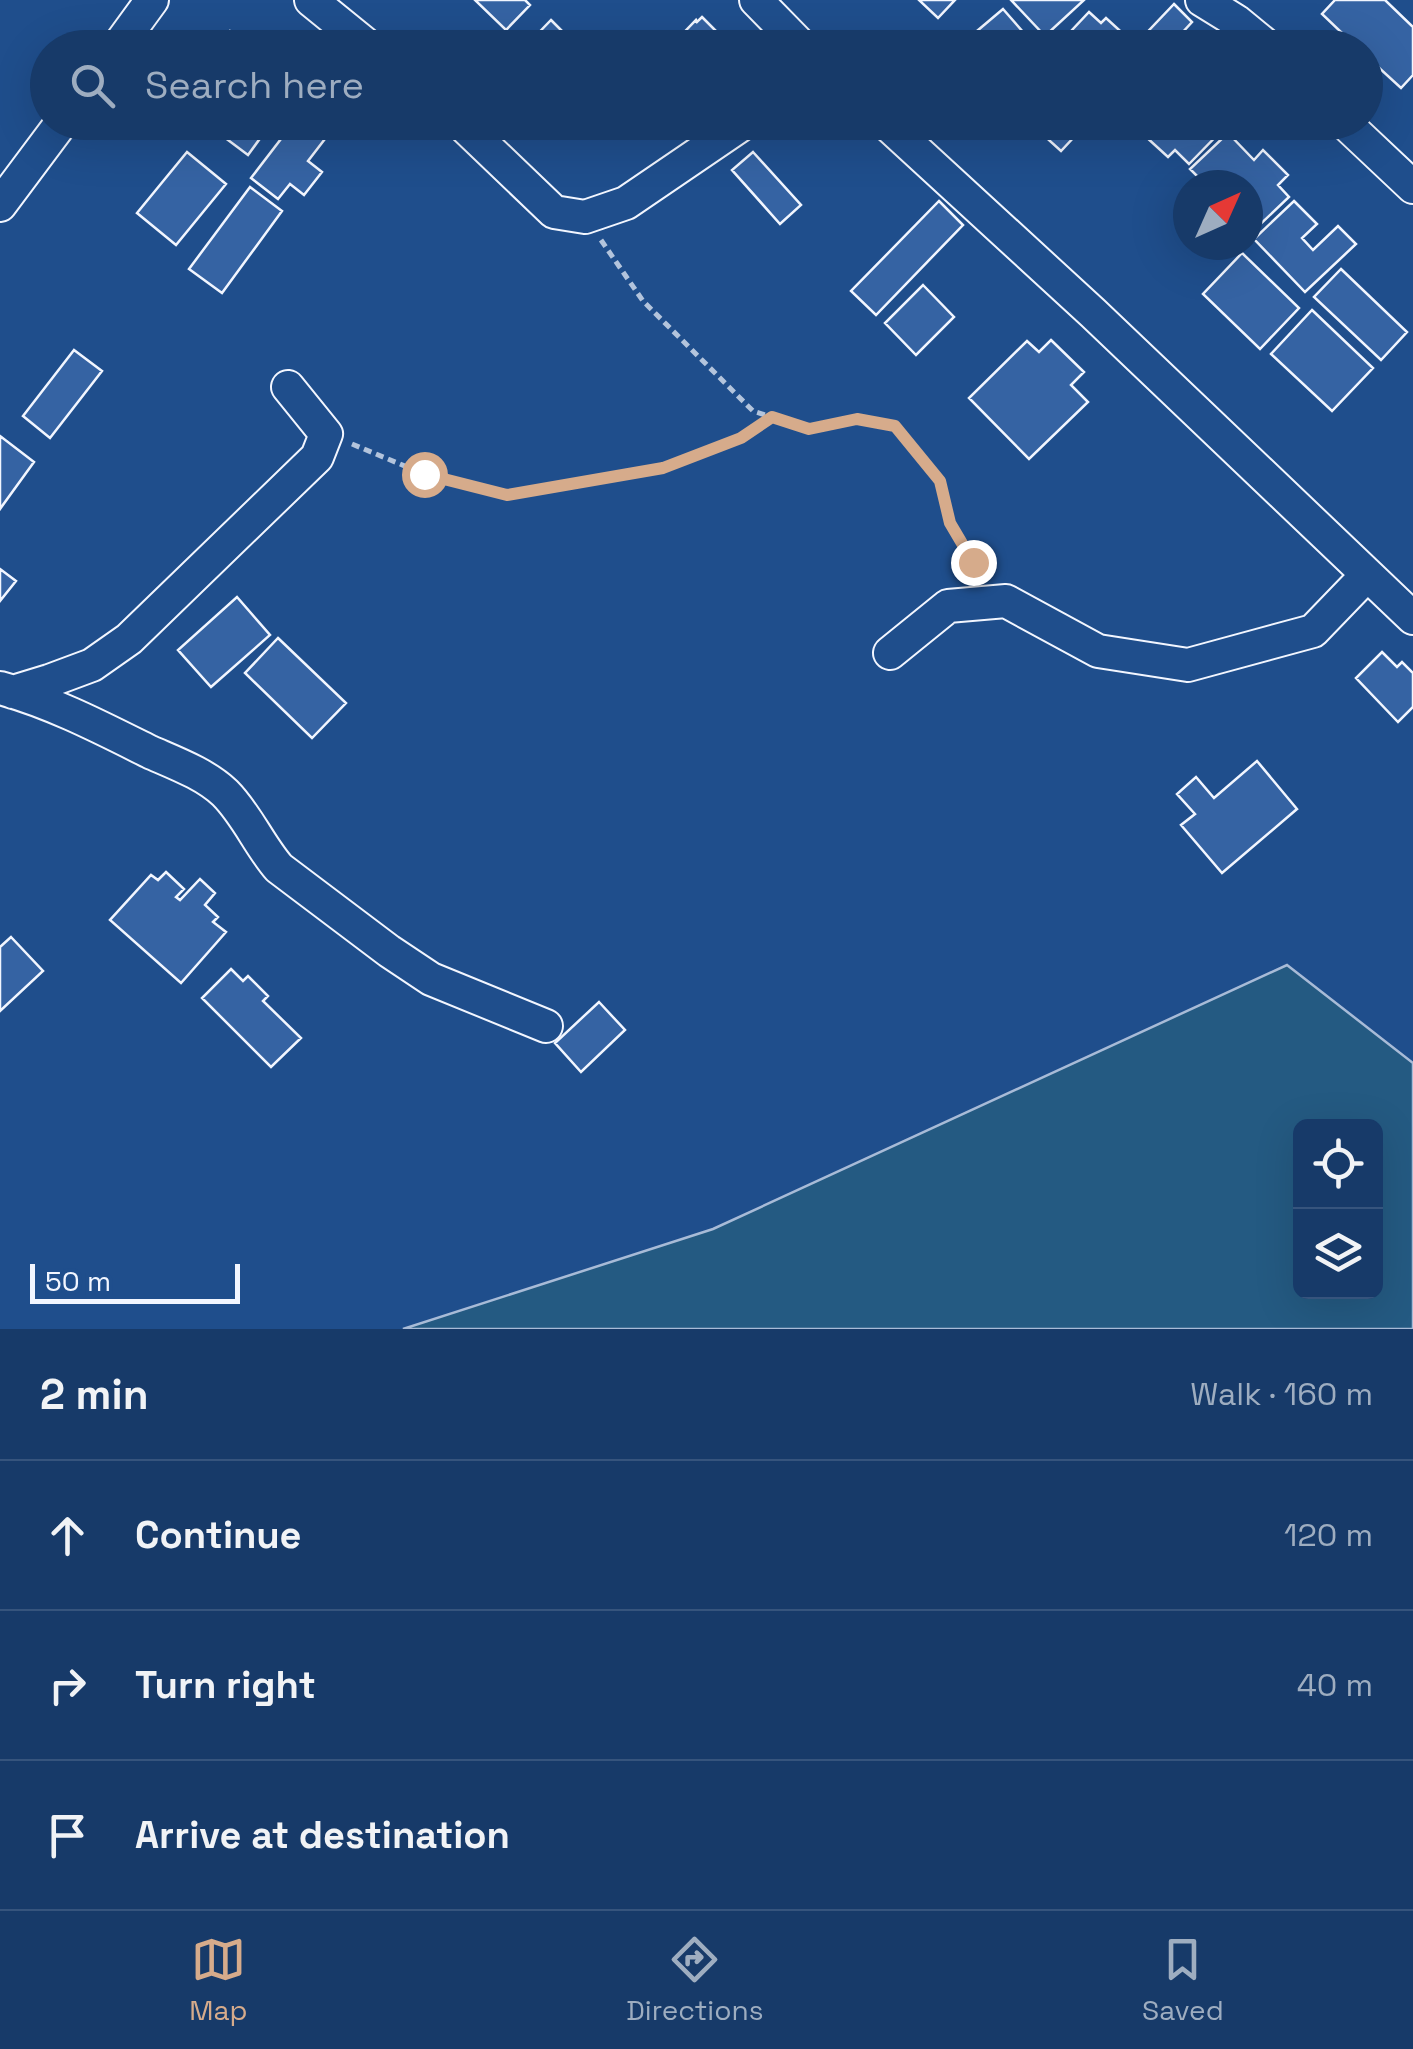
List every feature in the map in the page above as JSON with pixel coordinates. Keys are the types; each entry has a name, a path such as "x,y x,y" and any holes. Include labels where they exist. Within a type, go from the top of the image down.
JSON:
{"street":[{"path":"130,30 152,0"},
{"path":"312,0 348,30"},
{"path":"756,0 785,30"},
{"path":"1202,0 1248,30"},
{"path":"0,206 49,140"},
{"path":"479,140 554,212 586,217 626,202 718,140"},
{"path":"905,140 1093,313 1413,618"},
{"path":"1363,140 1413,188"},
{"path":"7,690 49,681 92,664 130,639 317,457 326,434 288,387"},
{"path":"890,653 948,606 1006,602 1098,651 1188,665 1313,631 1367,575"},
{"path":"7,690 86,721 199,776 222,791 280,868 389,952 431,978 546,1026"}],"path":[{"path":"586,217 643,301 752,411 809,429 857,419 895,426 940,481 950,523 973,562 1006,602"},
{"path":"326,434 424,474 507,495 663,468 741,438 772,417"}],"shaded area":[{"path":"1287,965 1413,1063 1413,1329 403,1329 713,1229"}],"building":[{"path":"475,0 525,0 530,5 506,30"},
{"path":"919,0 955,0 938,18"},
{"path":"1011,0 1084,0 1052,30 1039,30"},
{"path":"1335,0 1385,0 1413,27 1413,75 1401,88 1383,71 1383,30 1339,30 1322,14"},
{"path":"1174,4 1192,22 1185,30 1149,30"},
{"path":"1003,9 1021,30 978,30"},
{"path":"1089,12 1101,23 1106,18 1119,30 1072,30"},
{"path":"702,17 715,30 686,30"},
{"path":"551,20 561,30 541,30"},
{"path":"228,140 259,140 248,155"},
{"path":"280,140 324,140 308,161 322,172 304,195 290,184 278,199 251,178"},
{"path":"1049,140 1071,140 1061,151"},
{"path":"1149,140 1212,140 1189,164 1175,150 1168,157"},
{"path":"1221,140 1235,140 1254,160 1263,150 1288,175 1278,185 1289,197 1263,222 1263,170 1191,170"},
{"path":"187,152 226,184 176,245 137,213"},
{"path":"753,152 801,205 780,224 732,170"},
{"path":"250,187 282,211 222,293 189,269"},
{"path":"939,201 963,225 876,315 851,291"},
{"path":"1294,201 1317,224 1302,238 1313,250 1338,226 1356,244 1305,292 1263,248 1263,230"},
{"path":"1235,260 1249,260 1299,308 1260,349 1203,294"},
{"path":"1341,269 1407,332 1381,360 1314,297"},
{"path":"923,285 954,317 916,355 885,323"},
{"path":"1312,310 1373,368 1332,411 1271,354"},
{"path":"1051,340 1084,372 1071,385 1088,402 1029,459 969,398 1027,341 1039,352"},
{"path":"74,350 102,371 50,438 23,416"},
{"path":"0,436 34,462 0,509"},
{"path":"0,569 16,581 0,601"},
{"path":"237,597 270,635 211,687 178,650"},
{"path":"278,638 346,703 312,738 245,673"},
{"path":"1382,652 1397,667 1402,662 1413,673 1413,707 1398,722 1356,678"},
{"path":"1257,761 1297,809 1222,873 1181,825 1195,814 1177,794 1196,777 1214,798"},
{"path":"166,872 184,889 176,897 180,900 200,879 215,893 205,905 218,917 213,922 226,932 181,983 110,920 151,875 158,880"},
{"path":"11,937 43,971 0,1011 0,947"},
{"path":"231,969 243,981 248,976 268,996 263,1001 301,1038 271,1067 202,998"},
{"path":"599,1002 625,1030 581,1072 555,1043"}],"route":[{"path":"424,474 507,495 663,468 741,438 772,417 809,429 857,419 895,426 940,481 950,523 973,562"}]}
